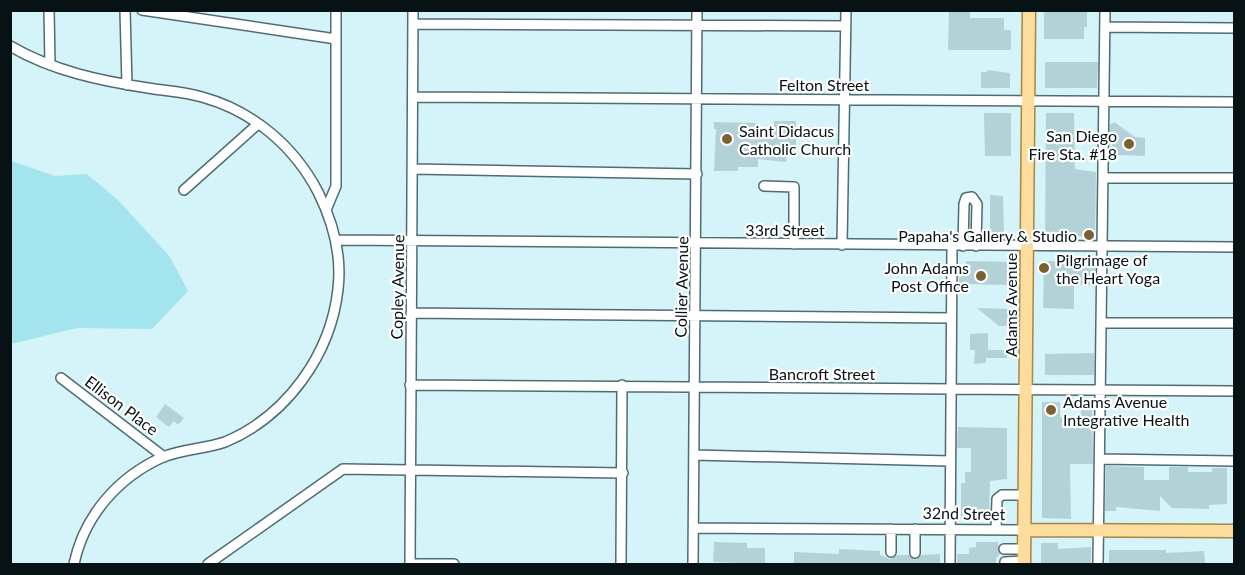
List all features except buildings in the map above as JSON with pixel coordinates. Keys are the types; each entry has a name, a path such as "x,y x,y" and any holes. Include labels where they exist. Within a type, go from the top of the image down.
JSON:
{"main road":[{"name":"Adams Avenue","path":"1024,558 1029,10"},
{"name":"32nd Street","path":"1024,530 1234,531"}],"street":[{"path":"50,10 50,65"},
{"path":"125,10 127,85"},
{"path":"142,10 336,39"},
{"path":"326,210 336,186 336,10"},
{"name":"Copley Avenue","path":"410,564 413,10"},
{"name":"Collier Avenue","path":"693,564 698,10"},
{"path":"842,244 846,10"},
{"path":"1098,564 1105,10"},
{"path":"413,24 845,26"},
{"path":"1105,27 1234,28"},
{"path":"10,46 50,65 127,85 202,97 244,114 298,160 326,210 336,240 339,286 334,316 327,337 313,365 292,393 265,418 226,441 197,451 164,457 128,478 109,495 85,528 74,564"},
{"name":"Felton Street","path":"413,97 1234,102"},
{"path":"184,190 258,124"},
{"path":"413,169 696,174"},
{"path":"1104,178 1234,178"},
{"path":"764,186 794,187 794,244"},
{"path":"963,246 964,204 966,198 972,197 977,204 976,246"},
{"name":"33rd Street","path":"336,240 1234,248"},
{"path":"950,564 952,246"},
{"path":"411,313 951,318"},
{"path":"1101,323 1234,323"},
{"name":"Ellison Place","path":"62,378 164,457"},
{"name":"Bancroft Street","path":"410,385 1234,391"},
{"path":"621,564 622,385"},
{"path":"694,455 950,461"},
{"path":"1100,459 1234,461"},
{"path":"208,564 343,469 622,473"},
{"path":"996,530 997,499 1002,495 1025,495"},
{"name":"32nd Street","path":"694,528 1024,530"},
{"path":"891,529 891,552"},
{"path":"915,529 915,553"},
{"path":"1004,549 1024,558"},
{"path":"1005,564 1005,561 1024,558"},
{"path":"410,564 454,564"}],"shaded area":[{"path":"11,161 55,176 87,174 119,201 170,257 188,291 152,329 77,328 11,344"}],"place":[{"name":"Saint Didacus Catholic Church","path":"727,139"},
{"name":"San Diego Fire Sta. #18","path":"1129,144"},
{"name":"Papaha's Gallery & Studio","path":"1089,235"},
{"name":"Pilgrimage of the Heart Yoga","path":"1044,268"},
{"name":"John Adams Post Office","path":"981,276"},
{"name":"Adams Avenue Integrative Health","path":"1051,410"}]}
